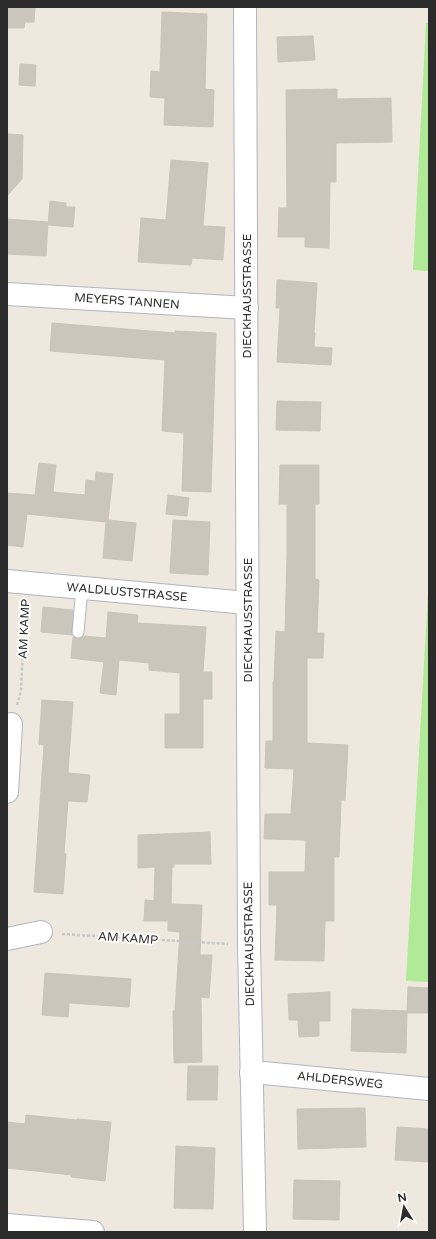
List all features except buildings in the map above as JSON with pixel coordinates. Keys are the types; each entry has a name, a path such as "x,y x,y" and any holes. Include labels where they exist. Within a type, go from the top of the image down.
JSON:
{"street":[{"name":"DIECKHAUSSTRASSE","path":"245,7 249,945 255,1232"},
{"name":"MEYERS TANNEN","path":"7,294 247,308"},
{"name":"WALDLUSTSTRASSE","path":"17,582 247,603"},
{"path":"7,792 11,724"},
{"path":"7,939 41,932"},
{"name":"AHLDERSWEG","path":"251,1073 429,1089"},
{"path":"7,1225 93,1232"}],"lane":[{"path":"78,632 82,588"}],"path":[{"name":"AM KAMP","path":"11,724 21,691 17,582"},
{"name":"AM KAMP","path":"41,932 249,945"}],"green space":[{"path":"426,23 429,23 429,271 413,270"},
{"path":"429,575 429,982 406,981"}]}
